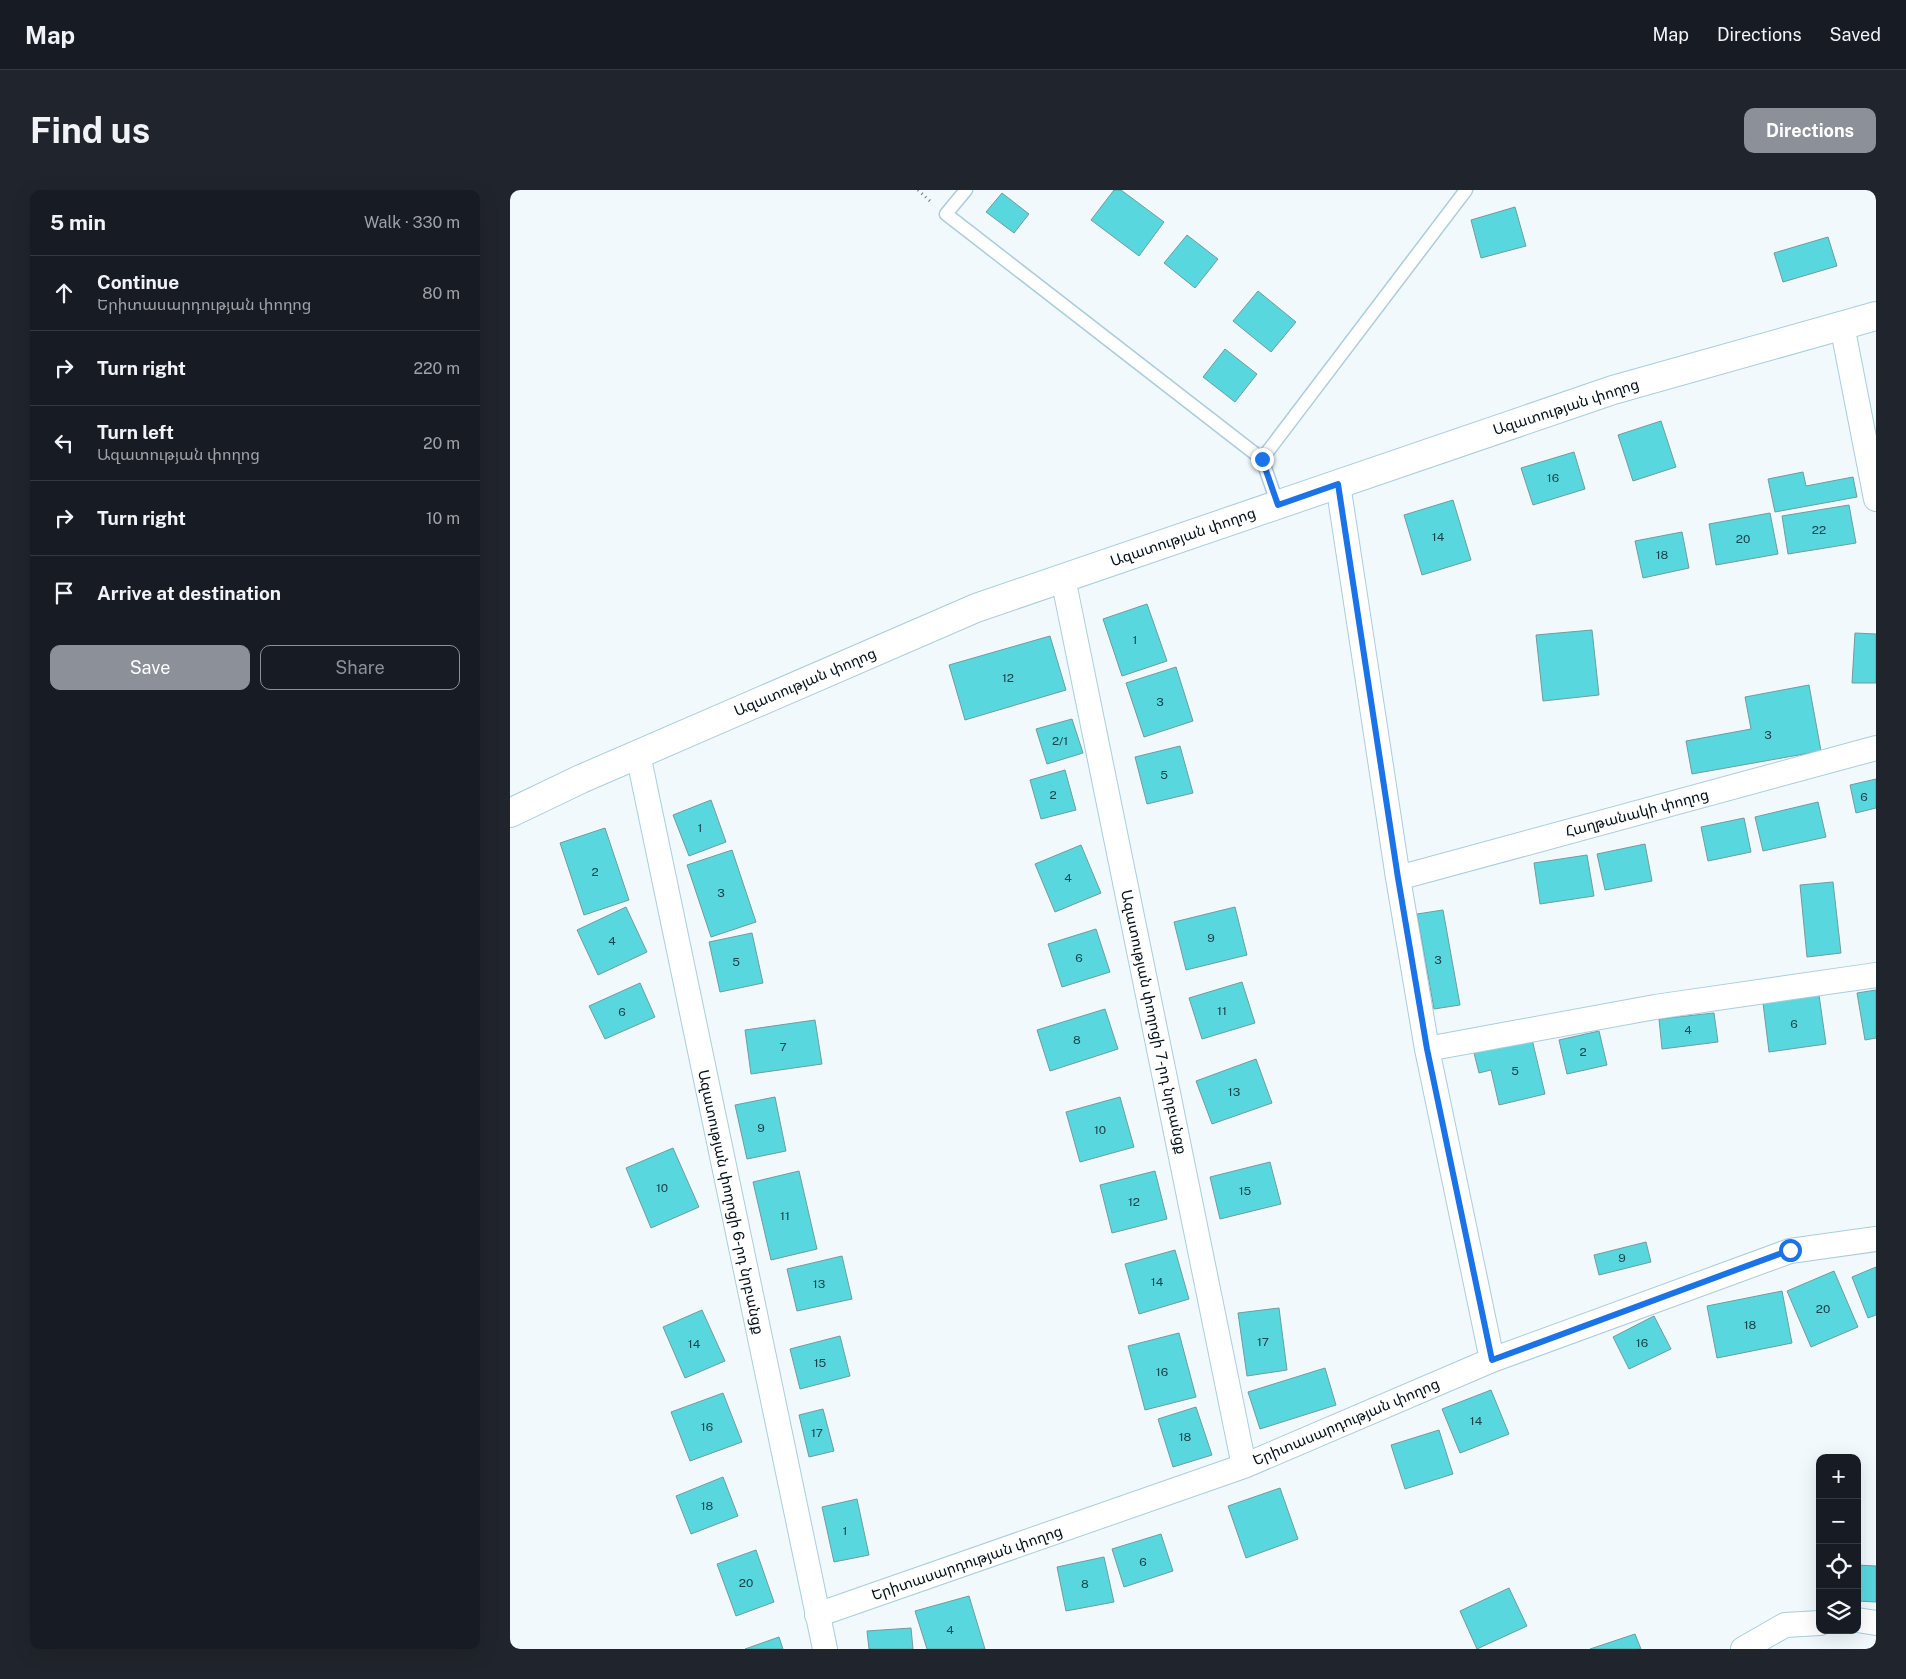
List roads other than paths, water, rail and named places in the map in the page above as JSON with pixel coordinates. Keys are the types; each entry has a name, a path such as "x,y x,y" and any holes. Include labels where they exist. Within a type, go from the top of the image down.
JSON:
{"street":[{"name":"Ազատության փողոց","path":"510,813 581,779 976,608 1613,390 1876,316"},
{"path":"1842,325 1876,499"},
{"path":"1338,484 1398,878 1427,1049 1492,1360"},
{"name":"Ազատության փողոցի 7-րդ նրբանցք","path":"1063,578 1244,1466"},
{"name":"Հաղթանակի փողոց","path":"1398,878 1876,748"},
{"name":"Ազատության փողոցի 6-րդ նրբանցք","path":"638,754 825,1649"},
{"path":"1427,1049 1655,1007 1876,975"},
{"name":"Երիտասարդության փողոց","path":"818,1615 1244,1466 1492,1360 1790,1250 1876,1239"},
{"path":"1861,1621 1876,1623"},
{"path":"1743,1649 1785,1625 1816,1622"}],"lane":[{"path":"966,190 946,214 1262,459 1278,505"},
{"path":"1262,459 1466,190"}]}
